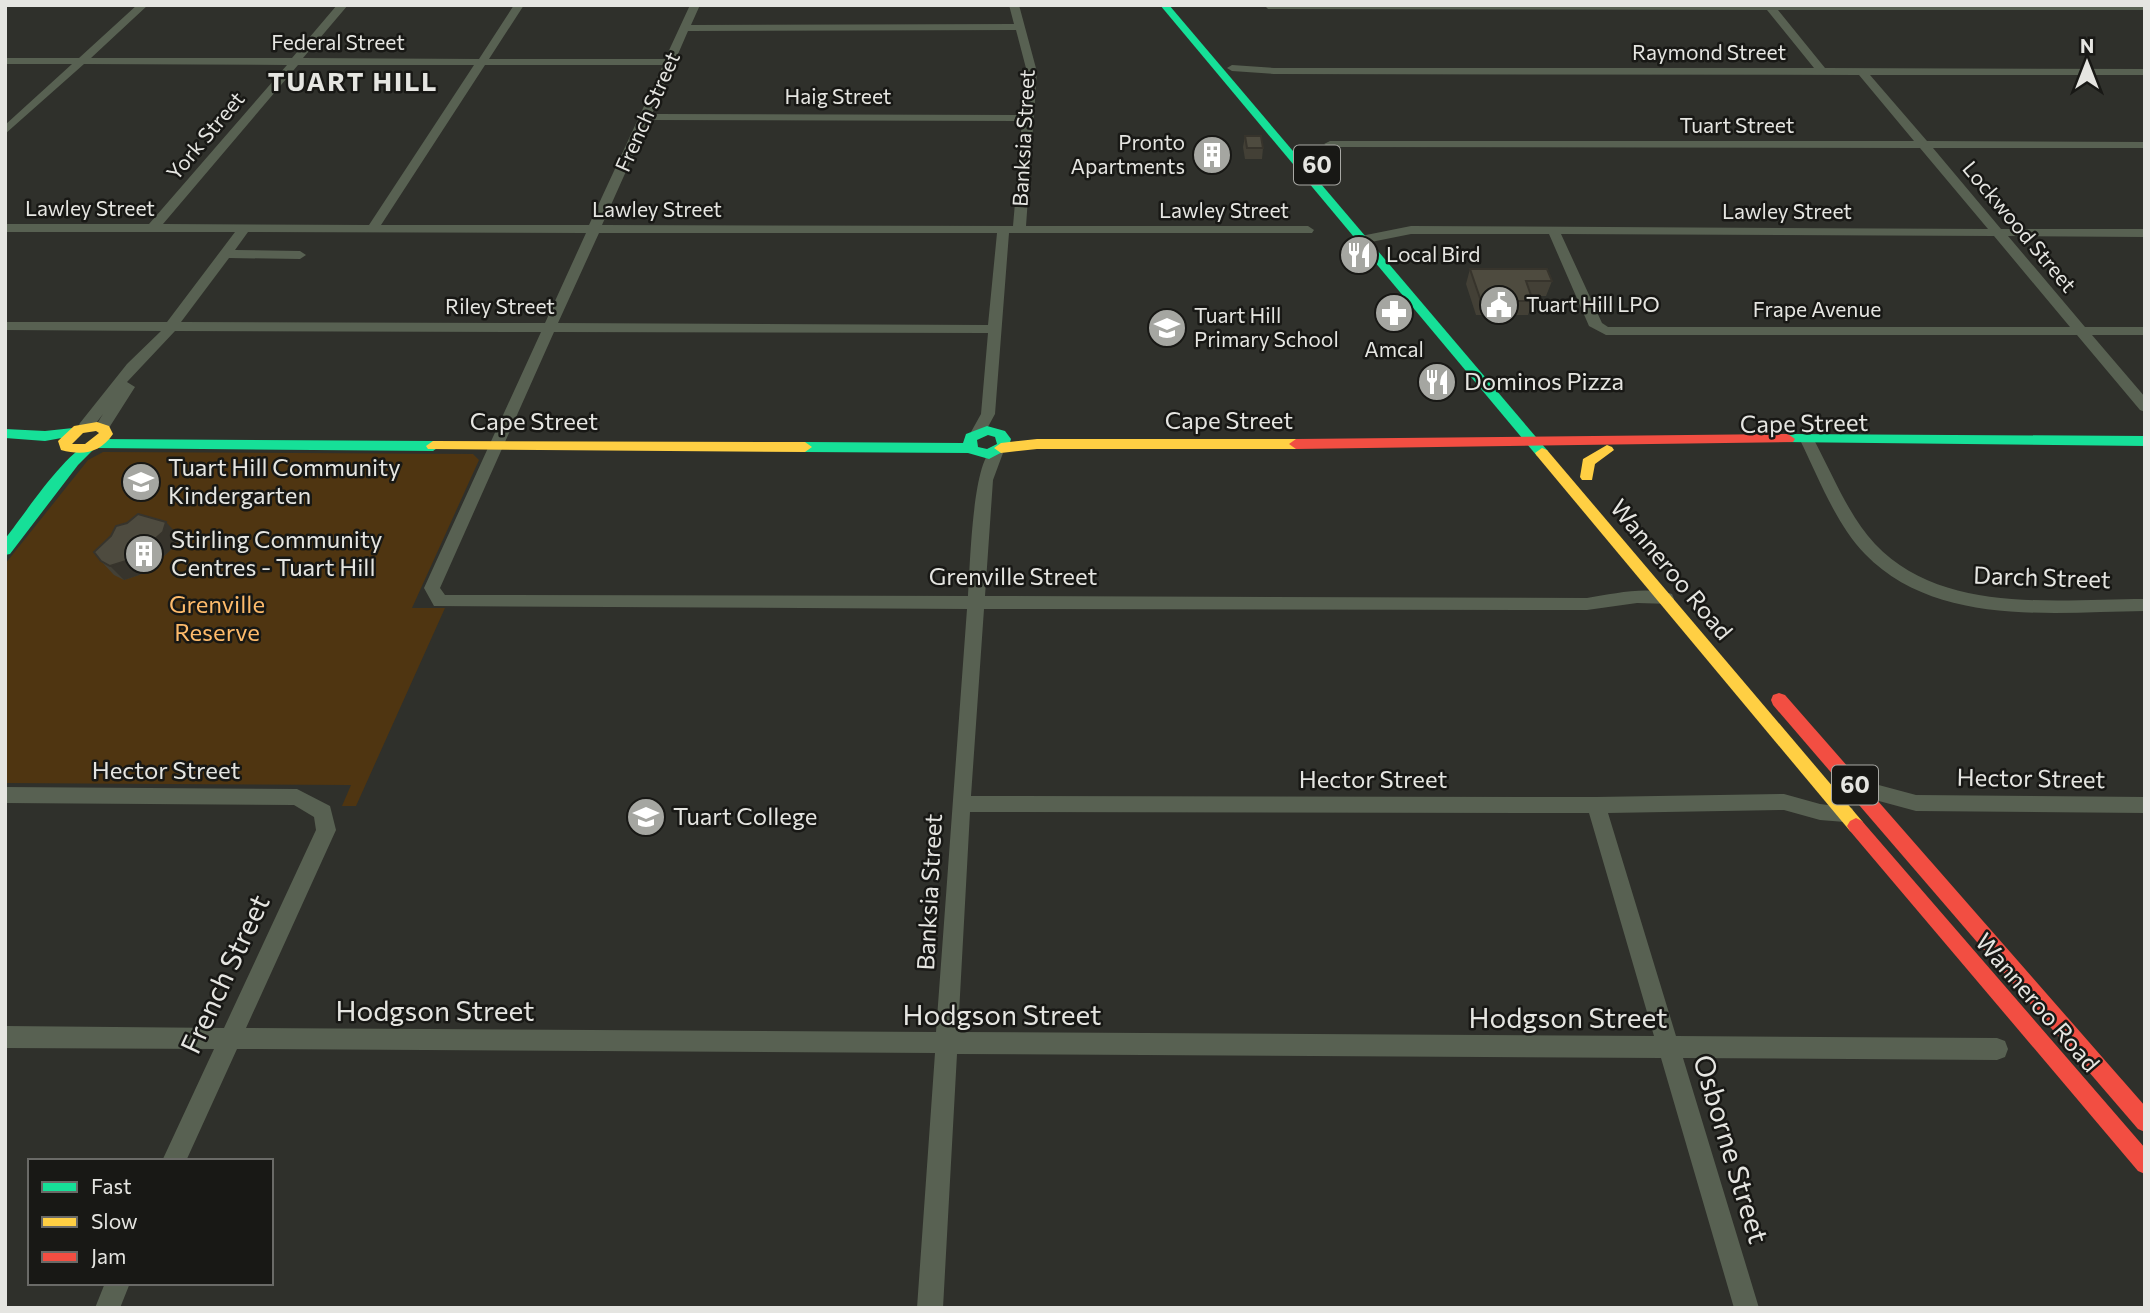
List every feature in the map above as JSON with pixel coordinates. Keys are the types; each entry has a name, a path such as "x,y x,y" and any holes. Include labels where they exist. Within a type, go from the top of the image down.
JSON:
{"main road":[{"name":"Wanneroo Road","path":"1164,5 2145,1164"},
{"name":"60","path":"1178,5 1404,263 1434,309 1437,316 1431,323"},
{"path":"1457,325 1450,330 1467,366"},
{"path":"1483,440 1499,435 1512,419"},
{"path":"1542,427 1591,483 1588,462 1607,450"},
{"name":"Cape Street","path":"5,433 85,438"},
{"path":"5,534 85,438"},
{"path":"5,550 73,462 85,438"},
{"name":"Cape Street","path":"5,441 85,438 1464,444 1483,440 1534,445 1564,452 1808,442 2032,445 2145,450"},
{"name":"Cape Street","path":"1564,452 1808,442 2145,441"},
{"name":"Cape Street","path":"974,442 999,442"},
{"name":"Cape Street","path":"1464,444 1482,449 1534,445"},
{"name":"Wanneroo Road","path":"1767,686 2145,1122"}],"street":[{"path":"5,131 143,5"},
{"name":"York Street","path":"153,228 343,5"},
{"path":"373,228 519,5"},
{"name":"French Street","path":"440,601 432,588 695,5"},
{"name":"Banksia Street","path":"1014,5 1032,72 1019,231"},
{"path":"1268,6 2145,7"},
{"path":"1770,7 1822,72"},
{"path":"684,29 1020,27"},
{"name":"Federal Street","path":"5,61 671,62"},
{"name":"Raymond Street","path":"1232,68 1274,71 2145,72"},
{"name":"Raymond Street","path":"1245,83 1252,74 1274,71"},
{"name":"Lockwood Street","path":"1863,72 2145,407"},
{"name":"Haig Street","path":"646,117 1029,118"},
{"name":"Tuart Street","path":"1330,144 2145,145"},
{"name":"Lawley Street","path":"5,228 1308,230"},
{"path":"85,438 120,402 125,390 145,367 150,352 172,327 244,229"},
{"name":"Frape Avenue","path":"1553,230 1596,326 1606,331 2145,331"},
{"name":"Banksia Street","path":"985,480 974,442 988,414 1003,231"},
{"name":"Lawley Street","path":"1364,244 1416,238 1429,231 2145,233"},
{"path":"224,254 300,255"},
{"name":"Riley Street","path":"5,326 994,329"},
{"name":"Banksia Street","path":"930,1308 961,804 985,480 999,442 988,414"},
{"name":"Darch Street","path":"1808,442 1870,550 1899,572 1939,593 1982,603 2145,605"},
{"name":"Grenville Street","path":"1587,604 1621,590 1640,568"},
{"name":"Grenville Street","path":"440,601 1587,604 1637,597 1667,600"},
{"path":"1784,802 1804,793 1811,771"},
{"name":"Hector Street","path":"1857,788 1916,803 2145,805"},
{"name":"Hector Street","path":"5,794 297,797 323,812"},
{"name":"Hector Street","path":"961,804 1596,806 1784,802 1820,812 1847,814"},
{"path":"1904,844 1902,819 1908,808 1916,803"},
{"name":"Osborne Street","path":"1596,806 1747,1308"},
{"name":"French Street","path":"175,1159 326,830 323,812"},
{"name":"Hodgson Street","path":"5,1037 947,1045 1997,1049"},
{"path":"107,1308 117,1285"}],"green space":[{"name":"Grenville Reserve","path":"103,452 473,454 479,460 412,608 445,608 356,806 342,806 351,785 5,783 5,564 88,460"}],"building":[{"path":"1245,136 1261,136 1263,148 1247,148"},
{"path":"1470,269 1547,269 1552,281 1526,281 1533,301 1481,301"},
{"path":"138,514 166,522 163,532 126,561 110,566 101,561 94,552 111,536 116,526 127,523"}],"traffic: fast":[{"path":"1164,5 1542,453"},
{"path":"987,430 1000,434 1004,439 1003,446 989,454 974,451 969,445 971,437 987,430"},
{"path":"5,433 45,436 73,432"},
{"path":"1788,439 2145,441"},
{"path":"96,444 433,446"},
{"path":"805,447 971,448"},
{"path":"5,550 73,462 88,448"}],"traffic: slow":[{"path":"97,426 104,429 106,434 98,443 83,449 66,447 65,441 79,429 97,426"},
{"path":"1001,448 1037,444 1296,444"},
{"path":"433,446 805,447"},
{"path":"1587,477 1588,462 1607,450"},
{"path":"1542,453 1856,826"}],"traffic: jam":[{"path":"1296,444 1788,439"},
{"path":"1779,700 2145,1122"},
{"path":"1856,826 2145,1164"}],"place":[{"name":"Pronto Apartments","path":"1212,155"},
{"name":"Local Bird","path":"1359,255"},
{"name":"Tuart Hill LPO","path":"1499,305"},
{"name":"Amcal","path":"1394,313"},
{"name":"Tuart Hill Primary School","path":"1167,328"},
{"name":"Dominos Pizza","path":"1437,382"},
{"name":"Tuart Hill Community Kindergarten","path":"141,482"},
{"name":"Stirling Community Centres - Tuart Hill","path":"144,554"},
{"name":"Tuart College","path":"646,817"}],"district":[{"name":"TUART HILL","path":"353,82"}]}
